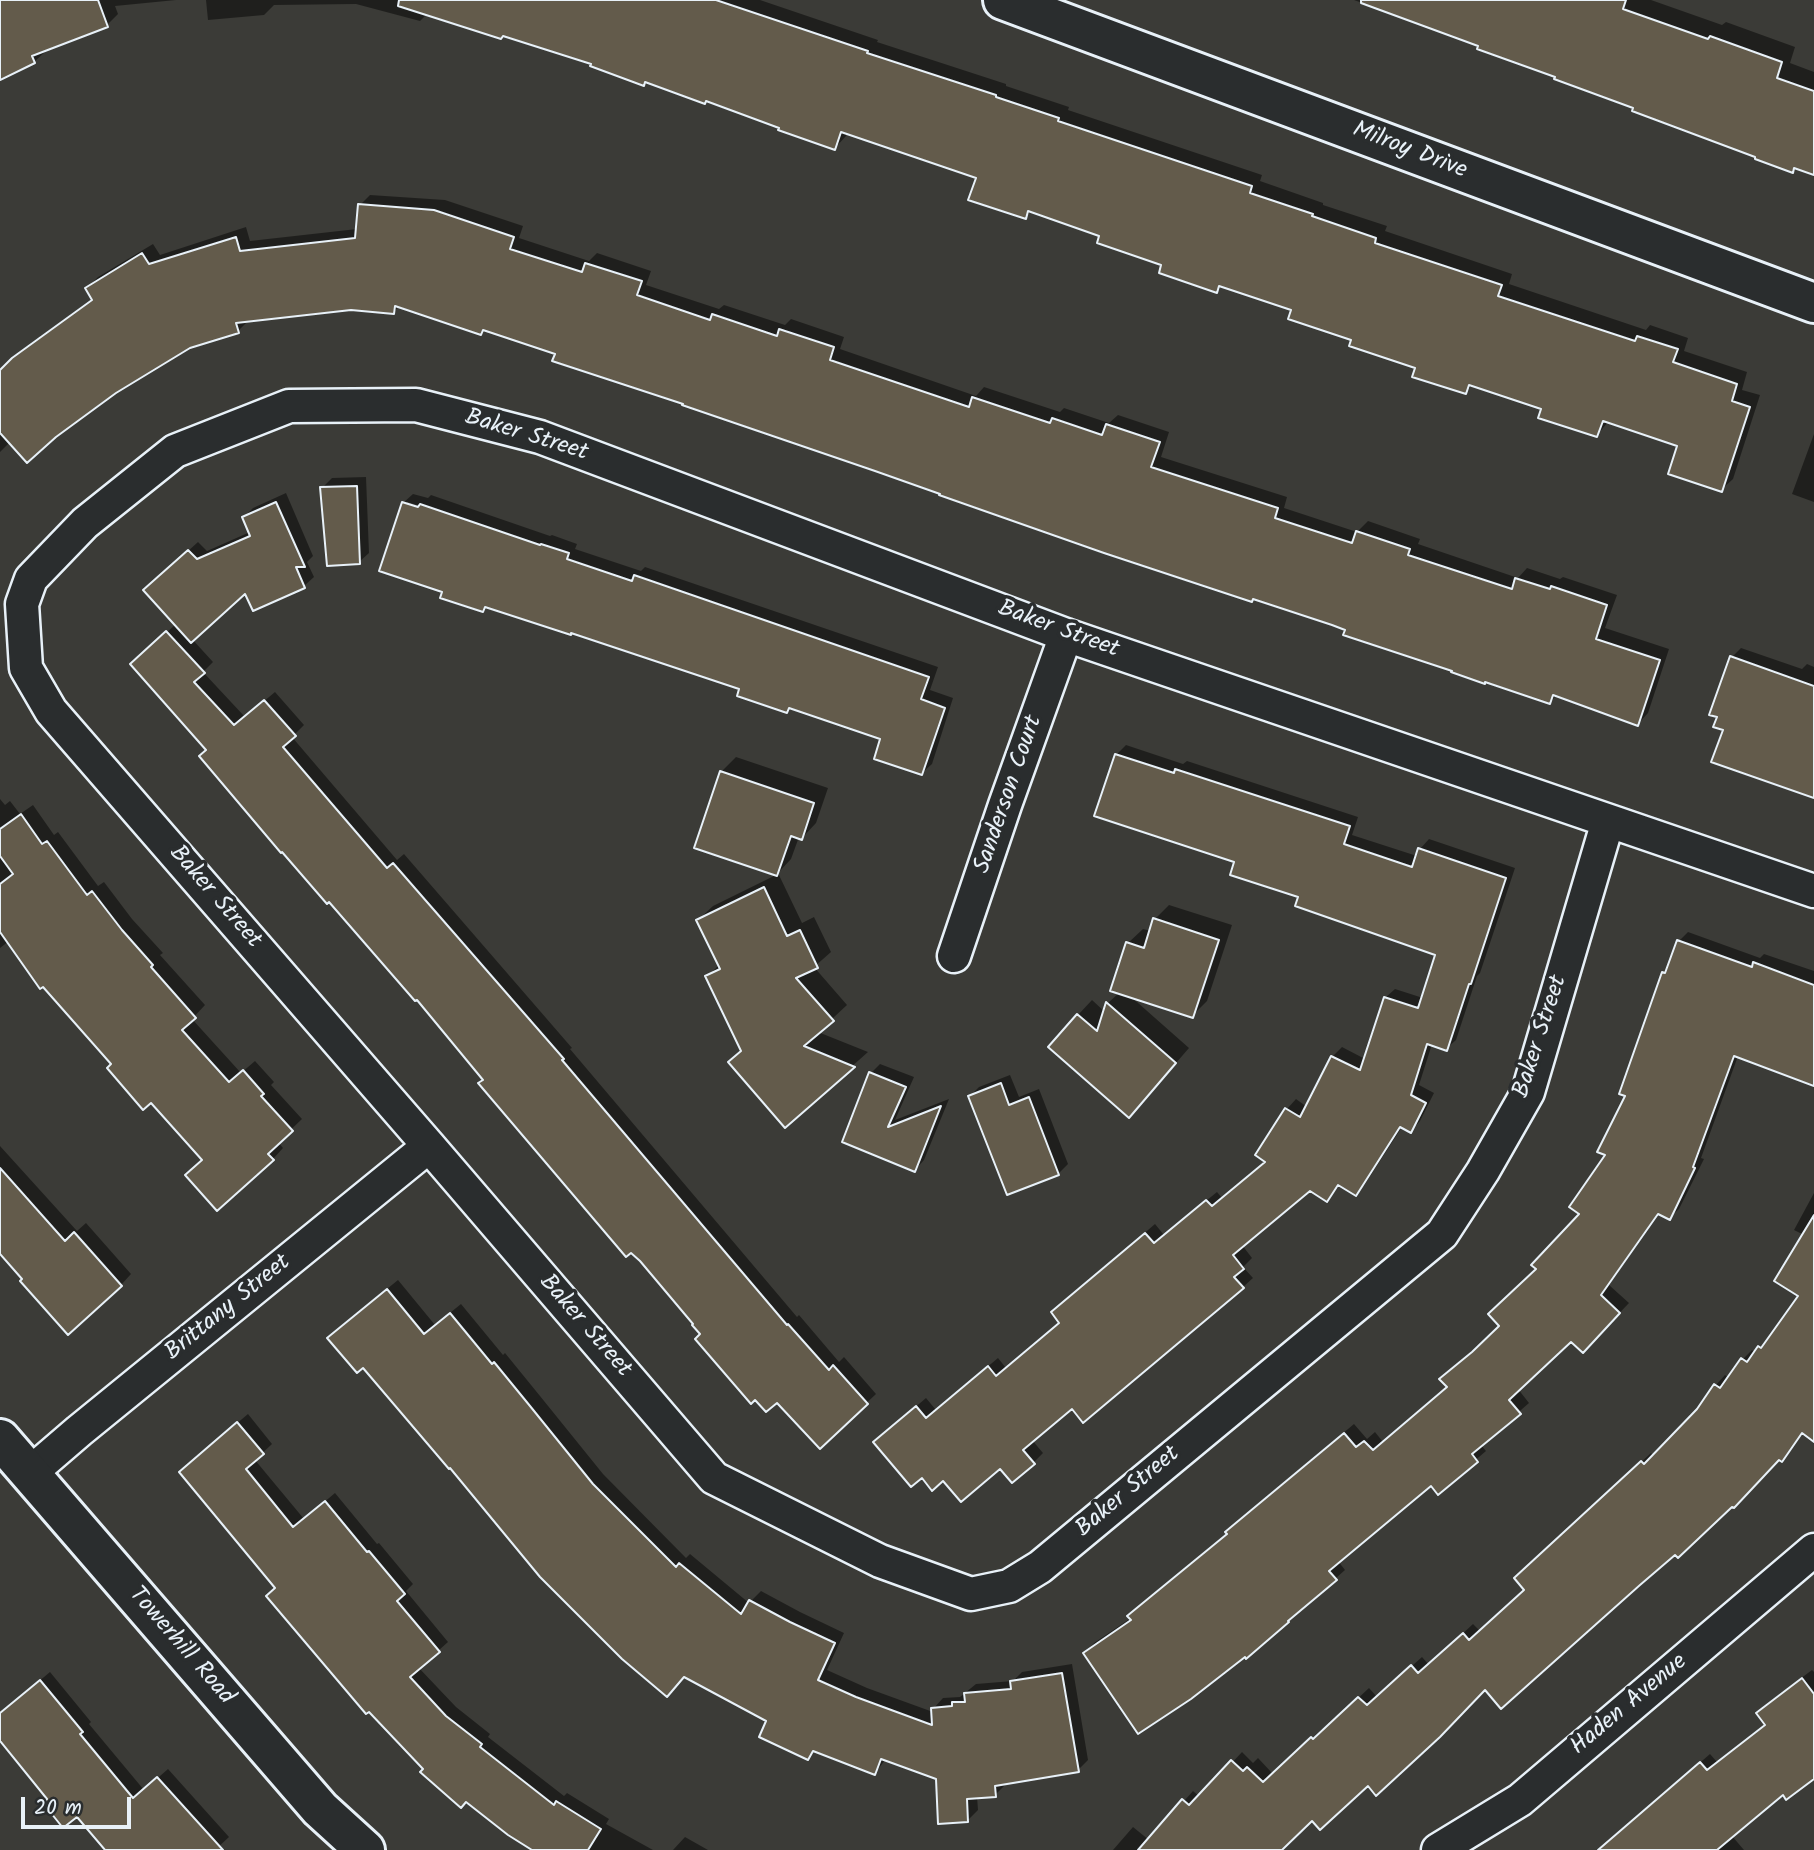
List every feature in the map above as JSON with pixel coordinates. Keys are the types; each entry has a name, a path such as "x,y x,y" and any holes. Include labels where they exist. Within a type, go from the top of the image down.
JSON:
{"street":[{"name":"Milroy Drive","path":"1003,0 1814,303"},
{"name":"Baker Street","path":"1608,821 1528,1092 1483,1171 1442,1234 1040,1567 1009,1586 971,1594 880,1561 714,1478 51,711 26,668 22,604 31,579 85,523 175,451 289,406 416,405 540,437 1066,635 1814,891"},
{"name":"Sanderson Court","path":"954,956 1066,635"},
{"name":"Brittany Street","path":"29,1474 429,1146"},
{"name":"Towerhill Road","path":"0,1439 320,1809 365,1850"},
{"name":"Haden Avenue","path":"1438,1850 1520,1800 1814,1550"}],"building":[{"path":"0,0 98,0 108,27 32,56 35,63 0,80"},
{"path":"399,0 716,0 996,95 1059,118 1058,121 1252,186 1250,193 1376,238 1375,243 1502,285 1498,296 1635,341 1637,336 1678,349 1673,362 1737,384 1732,401 1750,407 1722,492 1668,474 1677,446 1603,421 1597,437 1538,418 1541,409 1469,385 1466,394 1412,377 1415,368 1349,346 1351,340 1288,319 1291,310 1219,286 1217,293 1159,273 1161,265 1097,243 1099,236 1028,211 1026,219 968,200 976,178 841,132 835,150 706,101 705,104 645,82 644,86 590,66 591,64 398,6"},
{"path":"1361,0 1626,0 1623,9 1782,62 1777,78 1814,91 1814,175 1794,168 1793,173 1755,159 1632,111 1633,108 1554,79 1555,77 1477,49 1478,46 1361,3"},
{"path":"358,204 434,210 514,237 510,249 582,272 585,263 642,281 637,295 710,320 712,314 777,336 779,329 834,347 830,360 969,407 972,397 1050,423 1052,418 1102,435 1106,424 1160,442 1151,467 1278,508 1275,518 1352,543 1356,531 1410,549 1408,555 1512,589 1515,578 1550,589 1551,586 1607,605 1596,639 1660,660 1638,726 1553,695 1550,704 1485,684 1343,635 1345,630 1332,625 1253,599 1252,602 1104,553 683,404 552,361 555,354 483,330 481,335 395,306 394,314 351,310 236,323 239,333 190,348 116,393 56,437 27,463 0,433 0,370 12,358 92,300 85,288 142,253 149,264 236,237 240,251 355,238"},
{"path":"357,486 360,564 327,566 320,487"},
{"path":"276,502 305,567 296,567 305,588 253,611 245,594 191,643 143,590 188,550 197,559 250,536 242,517"},
{"path":"402,502 418,507 420,504 569,553 567,559 632,581 634,575 929,677 921,699 945,708 922,775 874,759 880,739 789,708 787,713 737,696 739,689 571,633 485,607 483,612 440,598 442,592 379,571"},
{"path":"166,631 205,673 194,682 234,725 264,700 296,736 283,747 387,868 393,863 564,1059 562,1060 787,1325 829,1370 833,1365 868,1404 820,1449 777,1403 766,1412 755,1400 751,1404 695,1339 700,1334 693,1324 640,1261 631,1253 626,1257 478,1083 483,1080 417,1000 415,1001 329,902 327,904 281,853 199,756 206,750 130,664"},
{"path":"1730,656 1814,686 1814,798 1711,762 1723,730 1713,727 1717,717 1709,715"},
{"path":"1115,754 1174,773 1175,769 1350,826 1344,844 1412,867 1418,848 1506,878 1447,1051 1427,1044 1411,1095 1426,1103 1411,1133 1400,1127 1356,1196 1338,1185 1327,1202 1310,1191 1233,1255 1244,1269 1234,1277 1244,1288 1083,1423 1072,1409 1023,1450 1035,1464 1012,1483 1000,1469 961,1502 943,1481 932,1491 922,1478 911,1487 873,1442 916,1406 926,1418 988,1366 996,1376 1059,1323 1051,1312 1145,1233 1154,1243 1206,1200 1212,1206 1265,1162 1255,1155 1285,1108 1300,1117 1331,1056 1360,1070 1384,997 1418,1008 1435,955 1295,906 1298,897 1230,875 1234,862 1094,816"},
{"path":"720,771 814,803 802,840 791,836 777,876 694,848"},
{"path":"21,814 42,844 47,841 87,895 92,891 153,965 151,967 196,1018 182,1030 229,1082 243,1070 264,1094 261,1096 293,1131 268,1154 274,1160 217,1211 185,1175 202,1160 151,1103 143,1110 107,1068 111,1064 43,987 40,989 0,932 0,884 13,874 0,856 0,829"},
{"path":"764,887 787,936 800,930 818,968 796,978 834,1021 804,1046 855,1067 785,1128 728,1062 741,1051 705,976 720,969 696,920"},
{"path":"1153,918 1219,940 1193,1018 1110,991 1126,942 1144,948"},
{"path":"1677,940 1752,967 1753,962 1814,985 1814,1086 1734,1056 1693,1167 1695,1168 1670,1220 1658,1214 1601,1295 1620,1313 1583,1353 1571,1342 1509,1400 1521,1414 1472,1454 1478,1462 1438,1495 1431,1486 1329,1571 1337,1580 1246,1659 1245,1657 1191,1699 1138,1734 1083,1653 1131,1620 1127,1616 1344,1433 1356,1447 1364,1441 1373,1450 1447,1387 1439,1379 1499,1326 1488,1314 1536,1269 1531,1265 1579,1214 1569,1207 1605,1155 1597,1152 1625,1096 1619,1094 1662,972 1665,973"},
{"path":"1106,1002 1176,1063 1129,1118 1048,1047 1077,1014 1097,1031"},
{"path":"869,1072 906,1087 888,1127 941,1106 915,1172 842,1142"},
{"path":"1001,1083 1009,1105 1029,1097 1059,1175 1007,1195 968,1096"},
{"path":"0,1168 65,1241 74,1232 122,1286 68,1335 0,1254"},
{"path":"1814,1215 1814,1442 1802,1433 1782,1462 1779,1460 1734,1508 1678,1558 1675,1555 1640,1585 1501,1709 1485,1690 1440,1737 1376,1796 1368,1786 1320,1830 1312,1821 1282,1850 1138,1850 1182,1799 1189,1805 1231,1760 1243,1771 1247,1767 1263,1782 1358,1697 1367,1705 1411,1665 1418,1673 1463,1633 1469,1640 1524,1590 1514,1578 1641,1461 1644,1464 1697,1409 1714,1384 1720,1388 1741,1358 1747,1362 1758,1346 1761,1348 1798,1296 1774,1281"},
{"path":"387,1289 424,1334 450,1313 492,1364 494,1362 593,1484 676,1567 679,1563 741,1614 749,1600 835,1643 818,1680 932,1725 931,1708 952,1706 952,1702 965,1702 964,1693 1011,1689 1010,1681 1062,1673 1079,1772 995,1786 996,1797 967,1799 968,1822 938,1824 936,1779 881,1759 875,1775 813,1751 808,1760 759,1737 766,1721 684,1677 667,1697 622,1659 540,1577 363,1368 357,1373 327,1338"},
{"path":"237,1422 264,1454 246,1469 293,1527 325,1501 405,1594 397,1601 440,1652 410,1677 446,1716 482,1744 480,1747 554,1805 556,1801 601,1829 588,1850 532,1850 466,1802 461,1808 420,1772 423,1769 369,1712 366,1714 266,1596 275,1588 179,1472"},
{"path":"1802,1678 1814,1694 1814,1779 1786,1800 1783,1795 1717,1850 1598,1850 1700,1762 1707,1770 1765,1725 1756,1713"},
{"path":"40,1680 133,1798 157,1777 223,1850 105,1850 77,1817 63,1828 43,1803 47,1799 0,1741 0,1713"}]}
